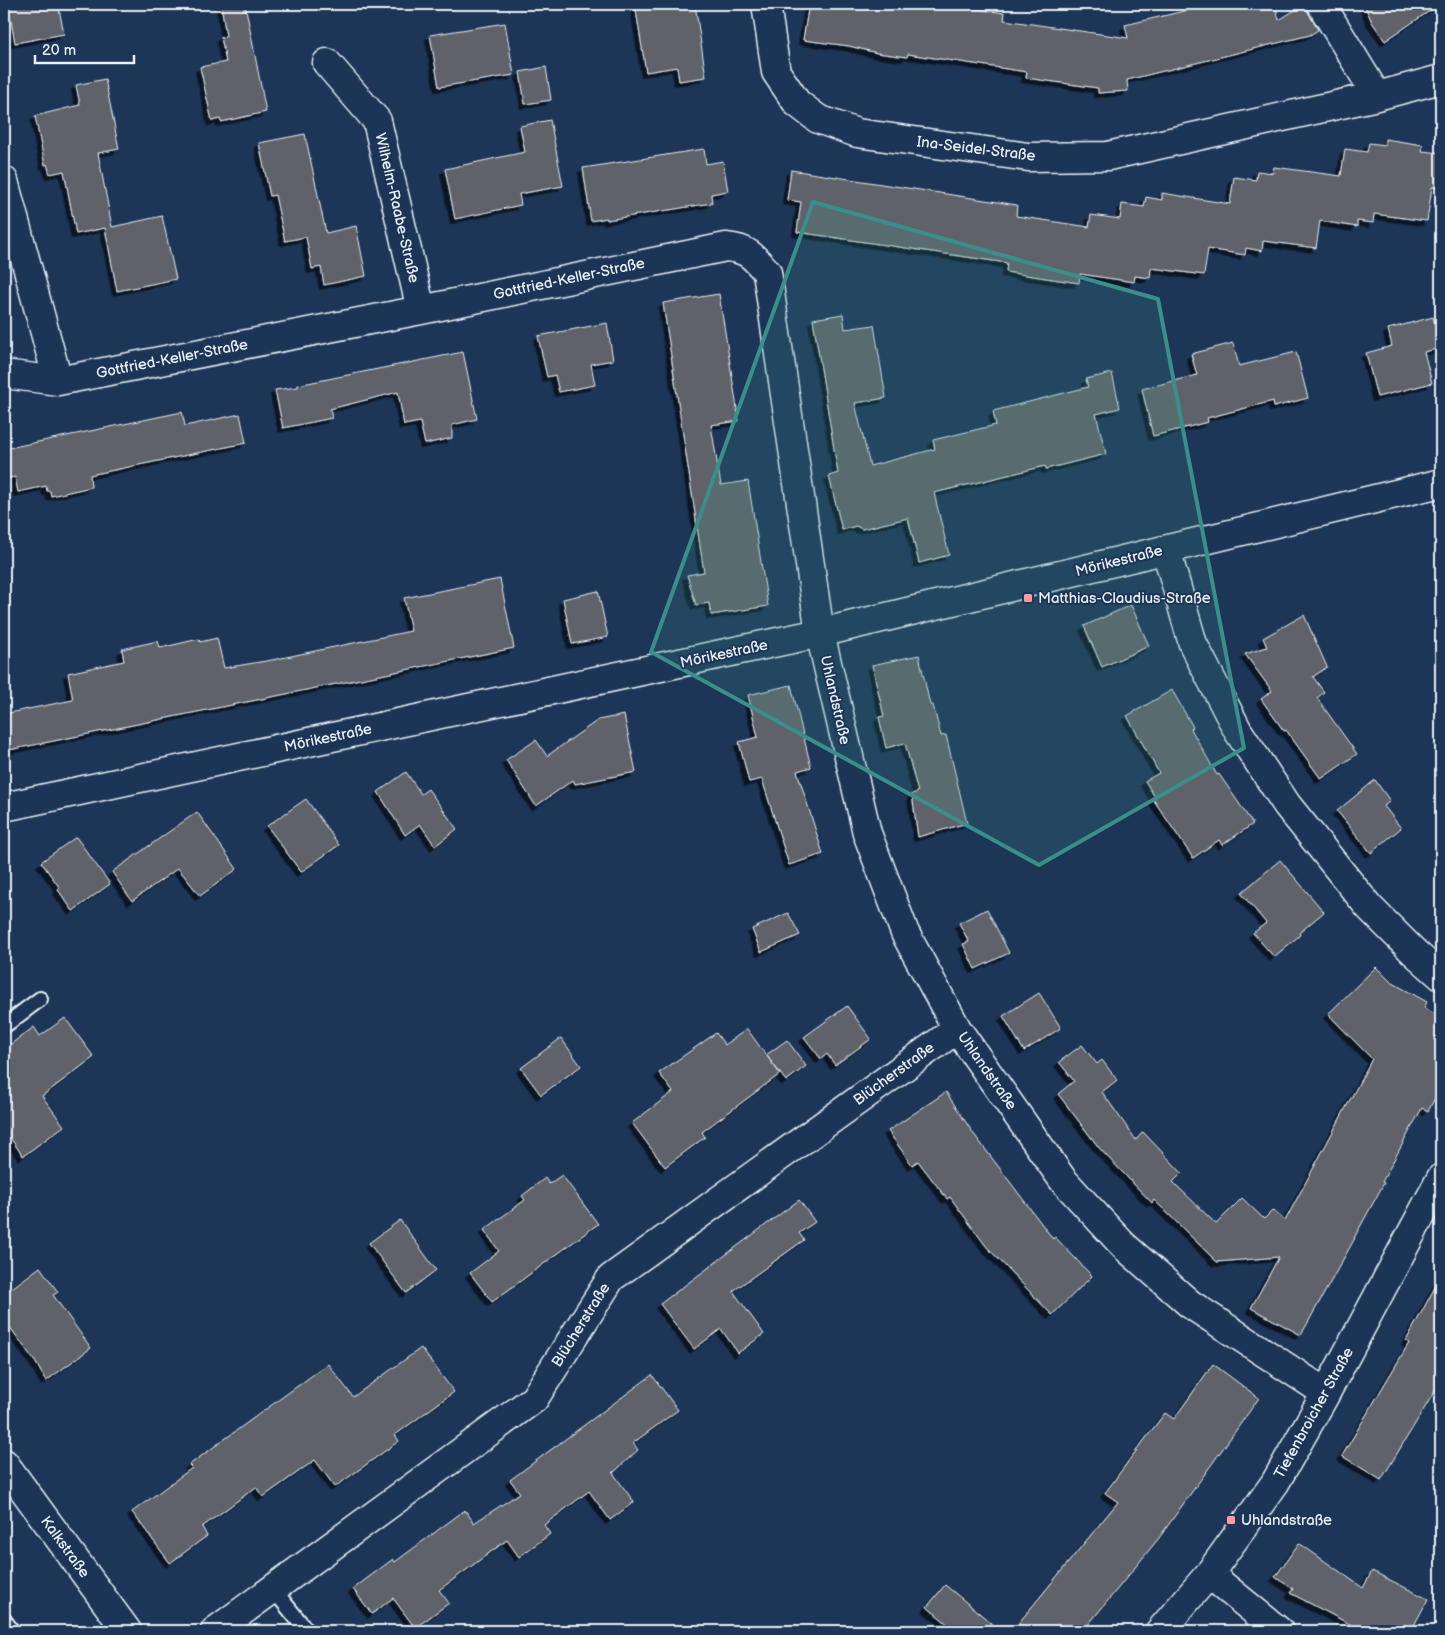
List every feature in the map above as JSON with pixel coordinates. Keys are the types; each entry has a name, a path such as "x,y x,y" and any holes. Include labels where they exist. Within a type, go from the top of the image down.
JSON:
{"street":[{"name":"Ina-Seidel-Straße","path":"766,4 776,72 797,103 818,119 857,133 1028,157 1108,156 1377,96 1441,79"},
{"path":"1321,4 1377,96"},
{"name":"Wilhelm-Raabe-Straße","path":"327,63 377,121 421,310"},
{"path":"4,181 58,382"},
{"name":"Gottfried-Keller-Straße","path":"4,374 58,382 726,247 739,248 754,257 767,272 820,633"},
{"name":"Mörikestraße","path":"4,808 820,633 1441,483"},
{"path":"1166,550 1192,644 1238,731 1286,805 1369,907 1441,976"},
{"name":"Uhlandstraße","path":"820,633 867,833 905,934 956,1029 1063,1180 1123,1245 1190,1304 1326,1393"},
{"name":"Blücherstraße","path":"215,1631 534,1399 611,1278 956,1029"},
{"name":"Tiefenbroicher Straße","path":"1160,1631 1209,1574 1275,1484 1441,1178"},
{"name":"Kalkstraße","path":"4,1463 127,1631"},
{"path":"1209,1574 1279,1631"}],"lane":[{"path":"4,1026 40,999"},
{"path":"273,1589 307,1631"},
{"path":"4,1620 12,1631"}],"highlighted area":[{"path":"813,202 1158,299 1244,748 1039,865 651,652"}],"building":[{"path":"8,4 58,4 64,34 15,43"},
{"path":"221,4 245,4 266,112 221,122 220,119 212,121 200,67 226,62 221,37 226,36"},
{"path":"635,4 695,4 706,77 679,81 677,67 646,72"},
{"path":"809,4 940,4 1005,13 1004,20 1128,38 1125,25 1214,4 1275,4 1279,20 1305,4 1318,30 1310,35 1127,80 1128,91 1098,93 1098,88 1026,78 1027,72 908,54 907,57 877,53 849,46 803,40"},
{"path":"1364,4 1440,4 1385,41 1372,22"},
{"path":"505,23 514,75 439,87 430,35"},
{"path":"546,67 551,100 525,104 520,72"},
{"path":"105,79 119,149 98,153 112,227 162,216 176,279 117,291 105,228 76,234 64,171 50,174 47,164 45,165 35,116 80,105 76,85"},
{"path":"550,120 563,186 519,194 521,205 455,219 445,169 525,152 520,126"},
{"path":"305,134 326,233 356,226 366,276 324,285 321,267 312,269 306,237 285,241 275,195 270,196 259,143"},
{"path":"1385,139 1423,145 1422,151 1441,153 1441,188 1432,187 1427,221 1374,214 1373,223 1357,221 1357,227 1320,221 1316,248 1263,241 1262,251 1246,248 1245,255 1208,249 1204,275 1151,268 1150,278 1135,276 1134,282 1080,274 1079,283 1006,272 1007,263 797,232 801,202 787,200 791,170 1017,205 1016,216 1089,227 1091,215 1120,219 1122,204 1144,207 1146,197 1162,200 1162,193 1230,204 1234,177 1256,180 1257,171 1273,173 1274,167 1341,176 1345,149 1367,152 1369,143 1385,145"},
{"path":"704,149 706,164 723,161 728,191 711,194 712,203 591,221 583,168"},
{"path":"719,294 739,421 711,425 721,485 748,481 768,606 711,615 709,603 696,605 687,575 704,572 663,303"},
{"path":"843,314 845,329 874,325 886,398 855,403 870,466 935,449 933,440 996,425 993,411 1088,387 1086,379 1112,373 1120,408 1096,414 1106,454 1046,469 1045,466 934,493 949,555 919,563 908,518 862,529 856,526 842,530 829,476 838,473 813,319"},
{"path":"1433,317 1441,348 1424,352 1432,383 1377,397 1366,353 1392,346 1388,329"},
{"path":"607,323 613,360 591,364 595,385 559,392 555,375 547,377 538,336"},
{"path":"1233,343 1239,366 1296,352 1308,398 1274,407 1273,401 1207,418 1208,422 1153,436 1142,389 1197,375 1191,354"},
{"path":"463,352 477,419 452,425 452,438 425,444 420,422 404,425 398,392 330,409 332,418 283,428 275,390 298,387 298,385"},
{"path":"182,412 185,426 240,414 246,443 90,475 91,487 51,496 46,486 18,492 15,477 4,479 4,449"},
{"path":"500,579 514,648 4,751 4,714 73,700 68,673 124,661 122,649 158,641 160,648 199,639 200,642 217,638 224,668 272,660 411,631 404,598"},
{"path":"598,591 608,637 572,644 563,599"},
{"path":"1131,605 1149,646 1102,667 1084,626"},
{"path":"1304,615 1327,667 1313,677 1324,692 1317,698 1357,754 1321,779 1261,699 1272,691 1245,654 1267,647 1263,638"},
{"path":"919,655 930,705 933,705 941,736 946,735 967,823 918,837 912,794 918,792 905,743 886,748 879,717 884,716 872,665"},
{"path":"791,685 811,767 797,771 823,854 789,865 762,779 749,782 739,742 758,737 748,695"},
{"path":"1172,690 1217,775 1219,774 1253,824 1222,845 1219,840 1193,858 1153,799 1155,797 1145,781 1159,773 1127,716"},
{"path":"624,715 636,772 575,784 573,780 536,806 506,760 536,740 547,756 598,720"},
{"path":"406,772 421,794 428,789 457,829 435,846 420,824 405,835 378,792"},
{"path":"1375,780 1390,801 1384,806 1401,828 1371,853 1337,811"},
{"path":"306,799 339,845 301,872 267,826"},
{"path":"197,812 237,869 200,896 178,868 132,901 112,872"},
{"path":"76,837 110,884 73,911 58,890 60,888 41,862"},
{"path":"1280,860 1324,912 1274,957 1253,933 1266,923 1241,893"},
{"path":"987,909 1009,953 975,969 963,944 969,942 959,923"},
{"path":"788,913 800,935 761,952 752,929"},
{"path":"1376,967 1391,982 1427,1002 1424,1008 1441,1017 1441,1087 1428,1111 1422,1108 1382,1182 1384,1183 1355,1238 1301,1335 1251,1308 1279,1257 1217,1262 1154,1200 1152,1203 1100,1149 1058,1094 1074,1081 1059,1062 1082,1045 1097,1064 1102,1060 1117,1080 1102,1092 1136,1140 1143,1132 1182,1173 1173,1182 1216,1224 1242,1198 1264,1219 1273,1210 1285,1221 1372,1059 1328,1014"},
{"path":"1039,993 1061,1028 1024,1051 1003,1016"},
{"path":"847,1006 871,1039 835,1065 827,1054 821,1059 804,1037"},
{"path":"65,1018 94,1057 42,1096 64,1126 23,1156 4,1129 4,1049 34,1027 40,1036"},
{"path":"747,1029 766,1055 787,1040 806,1066 786,1081 767,1056 780,1074 702,1132 705,1137 665,1167 632,1123 673,1092 659,1073 716,1033 725,1045"},
{"path":"561,1038 581,1066 541,1095 521,1068"},
{"path":"946,1092 973,1133 1053,1239 1055,1237 1092,1276 1052,1315 986,1246 950,1197 947,1199 918,1161 912,1165 888,1131"},
{"path":"562,1175 598,1224 492,1302 470,1273 499,1251 484,1230 525,1200 522,1196 545,1178 549,1184"},
{"path":"799,1200 815,1222 799,1233 804,1240 733,1291 764,1334 738,1353 721,1329 694,1349 660,1304"},
{"path":"400,1220 436,1270 406,1293 369,1243"},
{"path":"40,1267 58,1292 53,1295 91,1348 46,1381 36,1363 4,1319 4,1294"},
{"path":"1441,1276 1441,1381 1381,1480 1342,1456 1409,1343 1406,1341"},
{"path":"421,1348 454,1392 395,1435 399,1441 335,1487 315,1460 263,1497 256,1487 202,1527 207,1536 170,1563 132,1512 192,1468 189,1465 328,1364 353,1397"},
{"path":"1213,1364 1259,1398 1159,1538 1083,1631 1012,1631 1118,1502 1105,1493 1130,1459 1165,1413 1174,1419"},
{"path":"652,1375 678,1410 633,1443 638,1450 613,1473 634,1502 610,1520 589,1491 544,1525 550,1534 519,1557 507,1540 439,1590 449,1603 415,1628 393,1598 372,1614 353,1589 393,1559 395,1562 465,1510 474,1523 520,1493 510,1480"},
{"path":"1299,1543 1363,1588 1372,1571 1428,1599 1411,1631 1363,1631 1290,1593 1293,1589 1275,1577"},
{"path":"945,1585 1001,1631 956,1631 927,1607"}],"place":[{"name":"Matthias-Claudius-Straße","path":"1028,598"},
{"name":"Uhlandstraße","path":"1231,1520"}]}
